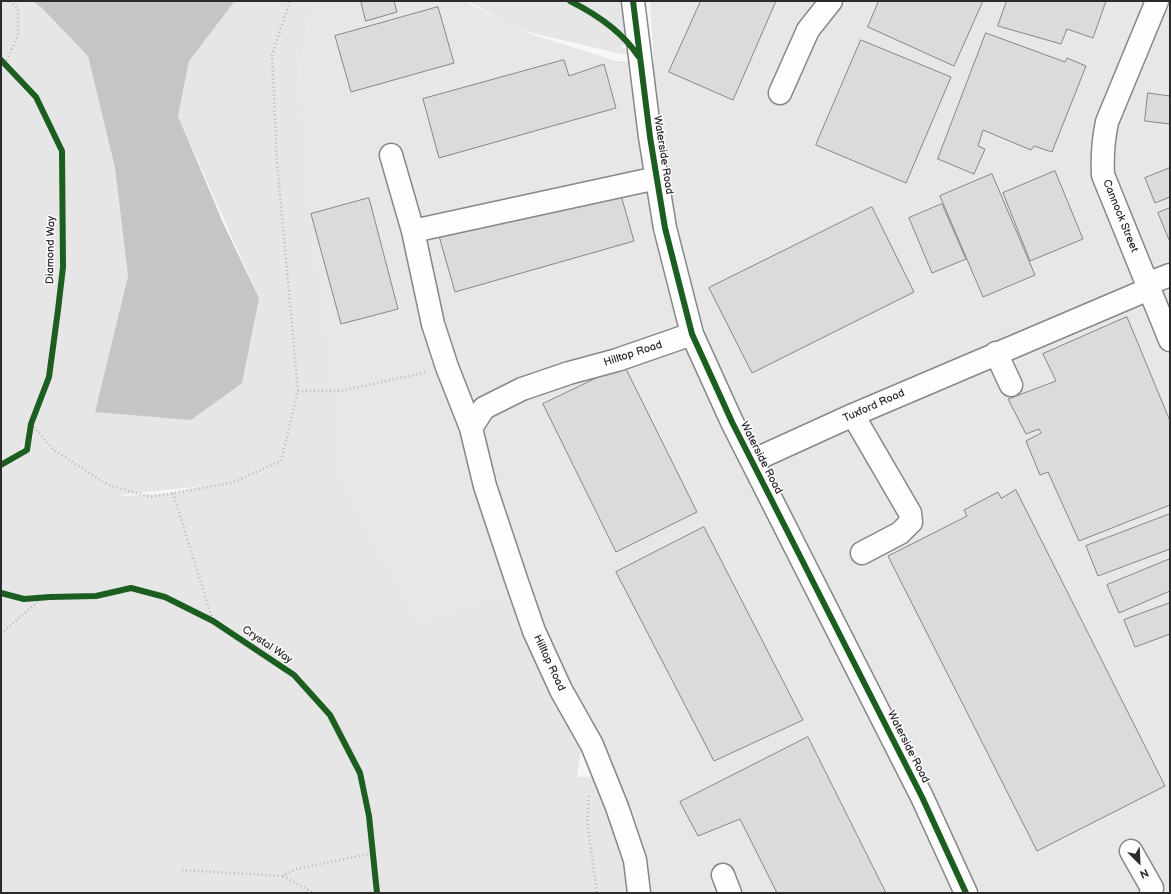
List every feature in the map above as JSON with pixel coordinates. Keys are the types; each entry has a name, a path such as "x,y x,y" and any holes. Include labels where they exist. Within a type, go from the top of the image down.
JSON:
{"street":[{"name":"Waterside Road","path":"633,1 641,74 665,228 692,334 732,422 922,797 966,893"},
{"path":"780,93 808,30 831,1"},
{"name":"Cannock Street","path":"1157,1 1107,122 1102,142 1102,158 1103,175 1170,340"},
{"name":"Hilltop Road","path":"391,155 413,231 433,324 447,367 471,428 485,486 532,624 561,690 592,745 617,807 635,860 639,893"},
{"path":"413,231 657,178"},
{"name":"Tuxford Road","path":"752,461 853,415 1148,287 1170,275"},
{"name":"Hilltop Road","path":"471,428 484,408 522,389 569,373 617,360 692,334"},
{"path":"996,353 1011,385"},
{"path":"853,415 910,513 911,522 900,533 862,553"},
{"path":"1131,851 1152,888 1151,893"}],"path":[{"path":"9,1 18,9 18,35 3,62 10,69"},
{"path":"34,418 31,428 54,450 108,485 151,497 231,483 281,461 298,391 277,162 272,55 290,1"},
{"path":"298,391 340,391 447,367"},
{"path":"173,493 213,621"},
{"path":"1,634 43,597"},
{"path":"30,599 50,597"},
{"path":"206,618 219,625"},
{"path":"589,791 587,820 597,893"},
{"path":"373,846 375,862"},
{"path":"283,876 296,869 374,853"},
{"path":"182,870 283,876 314,893"}],"shaded area":[{"path":"1,1 60,1 88,56 115,168 128,276 95,412 259,298 178,116 189,61 235,1 315,1 299,66 305,183 342,483 417,625 508,591 541,645 584,732 577,777 604,776 639,893 1,893","holes":["32,435 34,436 27,450 16,455","203,486 173,493 120,496 121,495"]},
{"path":"33,1 235,1 189,61 178,116 224,225 259,298 242,383 191,420 95,412 128,276 115,168 88,56 42,8"},
{"path":"315,1 465,1 515,29 616,61 654,63 650,1 1170,1 1170,893 639,893 611,792 507,591 417,626 342,483 306,215 299,66"},
{"path":"468,1 630,1 632,46 619,45 639,58 515,29"}],"building":[{"path":"361,1 394,1 397,12 366,21"},
{"path":"701,1 776,1 733,100 669,72"},
{"path":"879,1 983,1 954,66 868,27"},
{"path":"1007,1 1106,1 1093,38 1067,29 1061,44 998,26"},
{"path":"438,7 454,63 351,92 335,36"},
{"path":"986,33 1065,62 1067,58 1086,66 1052,152 1034,146 1031,150 983,130 978,146 985,149 974,174 938,159"},
{"path":"861,40 951,77 906,183 816,145"},
{"path":"564,60 569,76 604,64 616,108 439,158 423,99"},
{"path":"1148,93 1170,96 1170,124 1145,121"},
{"path":"1170,168 1170,197 1155,203 1145,178"},
{"path":"1055,171 1083,239 1030,261 1003,193"},
{"path":"992,174 1035,275 983,297 940,196"},
{"path":"618,185 634,241 455,292 439,236"},
{"path":"369,198 398,309 341,324 311,214"},
{"path":"942,204 966,259 932,273 909,218"},
{"path":"872,207 914,292 752,373 709,288"},
{"path":"1170,208 1170,242 1158,213"},
{"path":"1127,317 1170,421 1170,505 1079,541 1048,472 1040,475 1026,441 1041,433 1039,429 1026,434 1008,399 1056,381 1043,354"},
{"path":"624,365 697,512 616,552 543,404"},
{"path":"1016,490 1165,786 1037,851 888,556 967,516 964,510 998,492 1001,498"},
{"path":"1170,514 1170,549 1098,576 1086,546"},
{"path":"704,527 803,720 714,761 616,572"},
{"path":"1170,559 1170,591 1119,613 1107,585"},
{"path":"1170,603 1170,634 1135,647 1124,620"},
{"path":"808,737 886,893 777,893 740,819 698,836 680,802"}],"cycle path":[{"path":"570,1 608,24 632,47 638,56"},
{"path":"633,1 650,137 665,228 692,334 732,422 922,797 966,893"},
{"name":"Diamond Way","path":"1,60 36,97 62,151 63,267 49,377 31,424 27,450 1,465"},
{"name":"Crystal Way","path":"1,593 24,599 96,596 131,588 165,597 213,621 294,675 330,715 360,773 369,816 377,893"}]}
